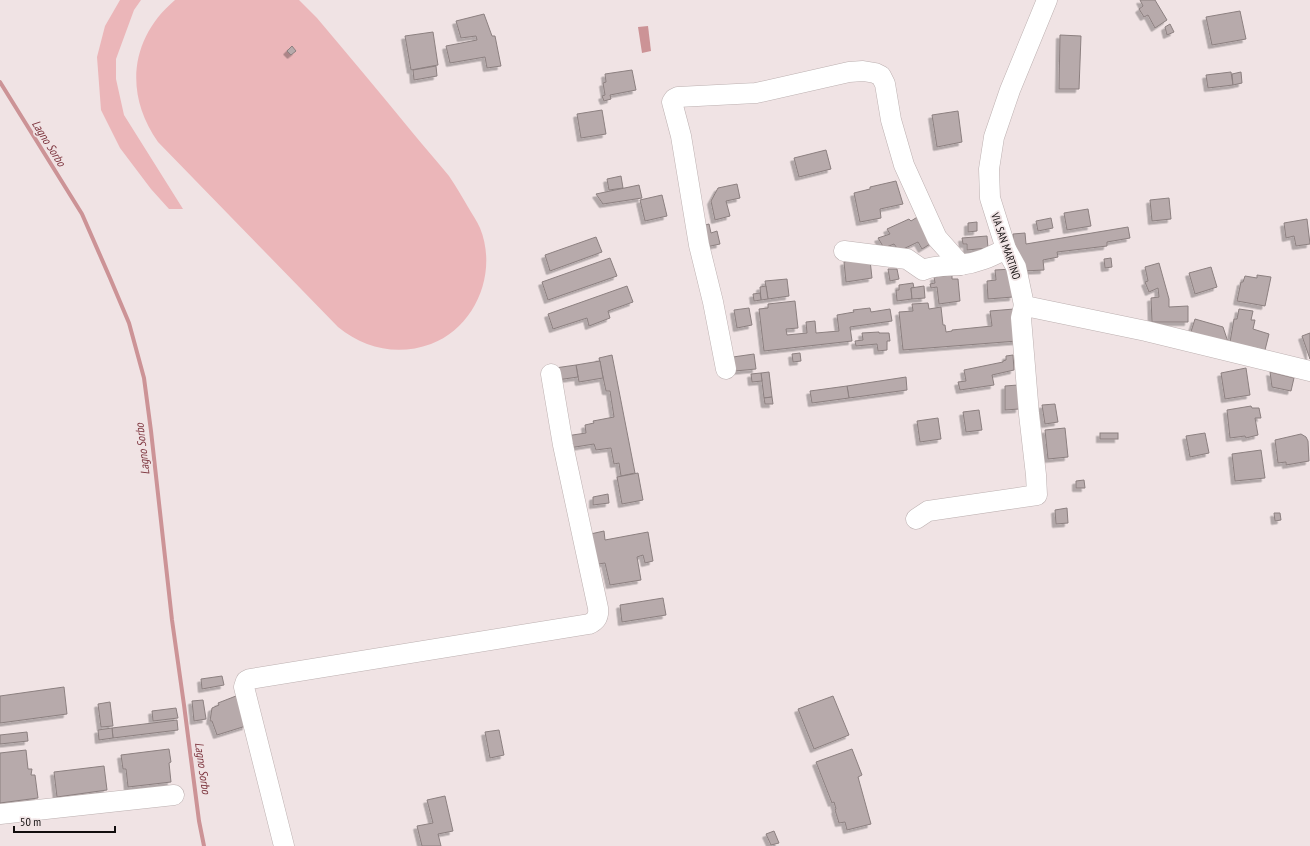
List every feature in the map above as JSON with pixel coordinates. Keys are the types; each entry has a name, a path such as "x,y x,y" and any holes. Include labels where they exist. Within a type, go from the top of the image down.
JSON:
{"street":[{"name":"VIA SAN MARTINO","path":"916,520 928,511 1037,495 1021,318 1024,305 1016,267 1006,249 990,198 989,169 994,137 1047,0"},
{"path":"726,369 713,302 699,245 681,136 672,102 678,97 756,93 849,72 863,71 875,73 881,76 886,84 891,120 904,165 937,238 961,265"},
{"path":"844,251 907,259 923,270 933,266 961,265 982,261 1006,249"},
{"path":"1024,305 1146,331 1310,371"},
{"path":"284,846 244,687 246,680 317,667 589,624 598,616 598,608 563,445 551,374"},
{"path":"0,814 174,795"}],"shaded area":[{"path":"120,0 141,0 134,10 116,59 116,79 124,115 183,209 169,209 151,189 120,148 101,110 97,57 105,26"},
{"path":"175,0 299,0 317,18 449,176 479,225 485,245 486,262 484,280 479,296 471,311 460,325 447,336 419,348 394,350 371,345 348,335 338,327 158,142 147,124 140,105 137,86 137,67 141,49 149,31 160,15"},
{"path":"648,26 651,51 642,53 638,27"}],"building":[{"path":"1140,0 1155,0 1167,20 1155,28 1148,15 1144,17 1139,9 1143,6"},
{"path":"1240,11 1246,39 1212,45 1206,17"},
{"path":"484,14 492,36 495,36 501,66 487,68 485,57 450,63 446,46 477,40 476,36 461,38 456,21"},
{"path":"1170,24 1174,32 1167,35 1165,27"},
{"path":"433,32 438,65 411,70 405,36"},
{"path":"1060,35 1081,36 1079,89 1059,89"},
{"path":"292,46 296,51 291,55 287,51"},
{"path":"436,66 437,76 414,80 413,70"},
{"path":"632,70 636,90 610,95 611,99 604,101 602,96 605,95 603,83 606,82 605,74"},
{"path":"1231,72 1233,85 1208,88 1206,75"},
{"path":"1241,72 1242,83 1233,85 1232,74"},
{"path":"602,110 606,134 581,138 577,114"},
{"path":"958,111 962,142 937,147 932,115"},
{"path":"826,150 831,169 799,177 794,158"},
{"path":"621,176 623,188 609,190 607,179"},
{"path":"896,181 903,204 880,209 881,218 860,222 854,193 870,189 870,187"},
{"path":"737,184 740,198 726,201 730,216 715,220 711,201 718,188"},
{"path":"639,185 642,198 603,204 596,194"},
{"path":"662,195 667,216 645,221 640,200"},
{"path":"1169,198 1171,219 1152,221 1150,200"},
{"path":"1088,209 1091,226 1067,230 1064,213"},
{"path":"919,216 935,241 922,249 918,242 899,251 894,244 884,248 878,238 890,234 887,229 909,219 911,221"},
{"path":"1051,218 1053,228 1038,231 1036,221"},
{"path":"1307,219 1310,244 1296,246 1294,236 1286,238 1284,223"},
{"path":"977,222 977,231 968,232 968,223"},
{"path":"709,224 711,233 717,231 720,244 706,247 701,226"},
{"path":"1128,227 1130,238 1107,242 1107,246 1057,252 1058,257 1043,260 1044,270 1023,271 1013,246 1013,234 1025,233 1026,244"},
{"path":"987,236 988,248 967,250 967,244 963,244 962,238"},
{"path":"596,237 602,252 550,271 545,255"},
{"path":"610,258 617,276 548,300 542,282"},
{"path":"1111,258 1112,267 1105,268 1104,259"},
{"path":"859,259 870,260 872,278 846,282 844,262"},
{"path":"1159,263 1169,299 1169,307 1188,306 1188,322 1152,322 1151,298 1159,297 1158,288 1149,292 1145,282 1148,281 1145,267"},
{"path":"1211,267 1217,287 1195,294 1189,273"},
{"path":"888,269 897,269 899,279 890,281"},
{"path":"1012,269 1013,297 988,299 987,281 996,280 995,270"},
{"path":"952,275 952,279 958,279 960,301 939,304 937,287 931,288 930,284 935,283 934,277"},
{"path":"1257,275 1271,277 1265,306 1237,301 1241,282 1243,282 1245,276 1257,278"},
{"path":"787,279 789,296 768,299 765,281"},
{"path":"913,283 914,288 911,288 912,299 897,301 896,290 899,290 899,285"},
{"path":"627,286 633,302 608,311 610,318 589,326 587,318 553,329 548,314"},
{"path":"766,286 768,299 761,300 760,287"},
{"path":"924,286 925,298 912,299 911,288"},
{"path":"760,293 761,300 754,301 753,294"},
{"path":"795,301 798,328 786,329 787,335 807,333 806,322 815,321 816,333 839,331 837,315 854,312 853,310 870,308 871,312 890,309 892,321 850,327 852,341 764,351 759,309 768,308 768,304"},
{"path":"928,303 929,309 941,307 943,325 945,325 946,332 952,330 992,326 990,311 1014,309 1017,341 903,350 899,312 913,311 912,304"},
{"path":"749,308 752,325 737,328 734,310"},
{"path":"1239,309 1253,311 1251,320 1255,320 1253,329 1269,334 1265,350 1230,342 1234,319 1237,319"},
{"path":"1195,319 1223,327 1229,345 1189,338"},
{"path":"862,333 889,333 890,341 887,341 887,350 878,351 877,344 856,346 855,341 863,340"},
{"path":"1310,333 1310,359 1302,336"},
{"path":"800,353 801,361 793,362 792,354"},
{"path":"754,354 756,369 735,371 733,357"},
{"path":"612,355 635,473 621,476 619,463 614,464 611,448 596,450 594,444 569,448 566,436 586,433 585,425 594,423 593,421 614,417 610,391 606,391 599,358"},
{"path":"1013,355 1014,370 992,375 994,385 960,390 958,382 966,381 964,370 1003,362 1006,360 1006,356"},
{"path":"600,361 603,378 579,382 576,365"},
{"path":"576,365 578,377 557,380 555,368"},
{"path":"1246,368 1250,395 1225,399 1221,373"},
{"path":"769,372 772,397 764,398 761,373"},
{"path":"1270,372 1294,378 1291,391 1272,387"},
{"path":"761,373 762,381 752,382 751,374"},
{"path":"906,377 907,390 849,398 847,386"},
{"path":"1018,385 1019,409 1005,410 1005,386"},
{"path":"847,386 849,398 812,403 810,391"},
{"path":"772,397 773,404 765,404 764,398"},
{"path":"1055,404 1058,422 1045,424 1042,405"},
{"path":"1251,406 1252,408 1259,408 1261,418 1255,418 1258,435 1246,438 1245,436 1230,438 1227,410"},
{"path":"979,410 982,430 966,432 963,412"},
{"path":"938,418 941,439 920,442 917,421"},
{"path":"1065,428 1068,457 1048,459 1045,430"},
{"path":"1100,433 1118,433 1118,439 1100,439"},
{"path":"1205,433 1209,453 1190,457 1186,436"},
{"path":"1301,434 1306,437 1308,441 1309,461 1286,465 1286,462 1278,463 1275,440"},
{"path":"1261,450 1265,478 1235,481 1232,454"},
{"path":"638,473 643,500 622,504 617,477"},
{"path":"1084,480 1085,488 1076,488 1076,481"},
{"path":"608,494 609,503 593,505 593,497"},
{"path":"1067,508 1068,523 1056,524 1055,510"},
{"path":"1274,513 1280,513 1281,520 1275,521"},
{"path":"604,531 605,540 648,532 653,561 645,563 643,555 637,557 641,580 610,585 605,563 592,565 586,535"},
{"path":"663,598 666,615 622,622 620,605"},
{"path":"222,676 224,685 202,689 201,679"},
{"path":"64,687 67,714 0,723 0,696"},
{"path":"236,696 246,726 217,735 212,721 210,721 212,708 219,705 218,703"},
{"path":"833,696 849,735 814,749 798,709"},
{"path":"203,700 206,719 194,721 192,701"},
{"path":"110,702 113,726 101,727 98,704"},
{"path":"176,708 178,718 153,721 152,711"},
{"path":"177,720 178,730 113,738 112,728"},
{"path":"112,728 113,738 99,740 98,730"},
{"path":"499,730 504,755 490,758 485,732"},
{"path":"27,732 28,741 0,744 0,735"},
{"path":"169,749 171,762 169,763 171,782 128,787 126,769 123,769 121,755"},
{"path":"852,749 862,775 858,777 871,824 847,830 845,822 839,823 834,802 832,803 816,762"},
{"path":"26,750 28,769 32,769 31,775 35,775 38,798 0,803 0,753"},
{"path":"104,766 107,790 57,797 54,772"},
{"path":"445,796 453,831 438,834 441,846 422,846 417,826 433,823 427,800"},
{"path":"774,831 779,843 771,845 766,834"}],"waterway":[{"name":"Lagno Sorbo","path":"0,82 82,214 129,323 144,378 172,620 199,821 204,846"}]}
